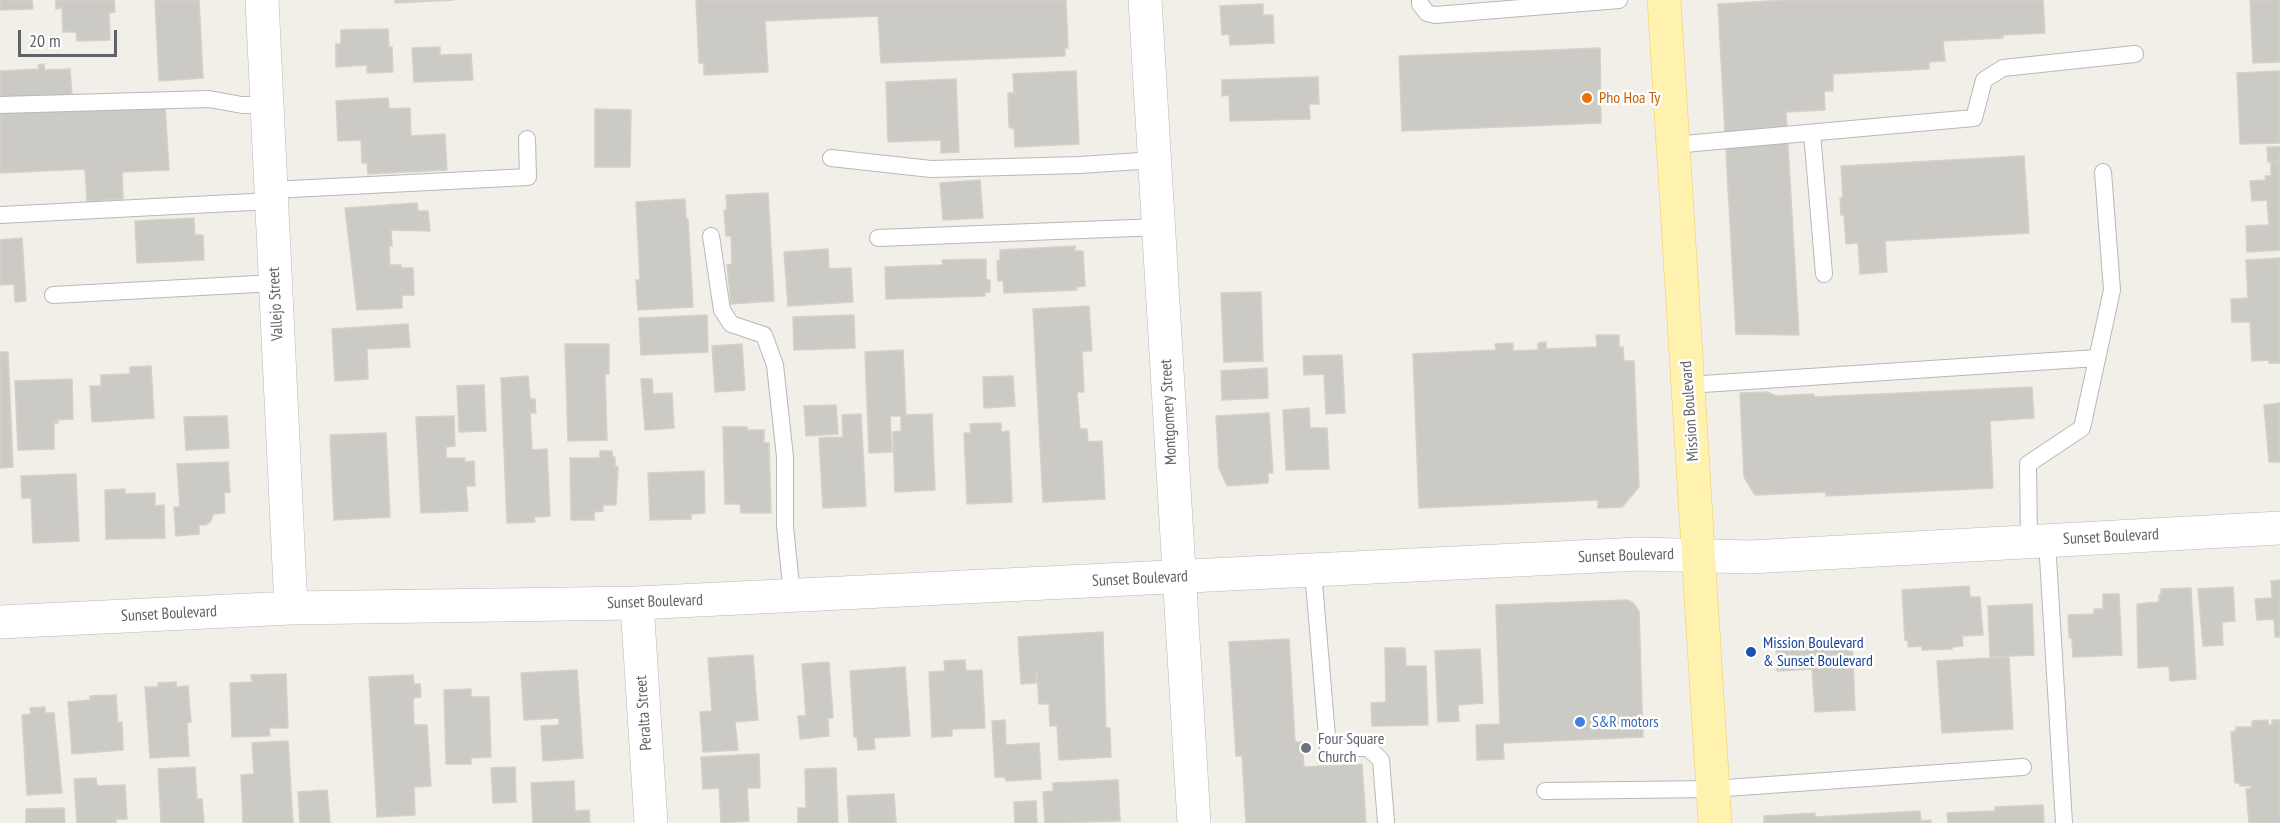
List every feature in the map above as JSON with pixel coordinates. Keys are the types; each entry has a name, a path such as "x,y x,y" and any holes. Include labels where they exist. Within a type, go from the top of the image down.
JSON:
{"main road":[{"name":"Mission Boulevard","path":"1664,0 1714,823"}],"street":[{"name":"Vallejo Street","path":"262,0 291,608"},
{"name":"Montgomery Street","path":"1145,0 1194,823"},
{"name":"Sunset Boulevard","path":"0,622 291,608 637,603 1639,554 1750,556 2280,528"},
{"name":"Peralta Street","path":"637,603 651,823"}],"lane":[{"path":"1420,0 1427,13 1435,15 1619,0"},
{"path":"1673,145 1974,118 1984,80 2003,68 2135,54"},
{"path":"0,105 210,99 242,105 267,105"},
{"path":"1812,133 1824,274"},
{"path":"0,215 528,177 527,139"},
{"path":"831,158 931,170 1155,160"},
{"path":"2064,823 2038,541 2028,464 2082,429 2112,290 2103,172"},
{"path":"878,238 1159,226"},
{"path":"711,236 722,310 731,324 764,335 775,365 785,457 785,526 792,596"},
{"path":"53,295 275,283"},
{"path":"1688,385 2097,358"},
{"path":"1313,571 1328,748 1368,748 1381,760 1386,822"},
{"path":"1545,791 1713,789 2023,767"}],"building":[{"path":"0,0 32,0 33,9 0,10"},
{"path":"56,0 114,0 115,12 109,13 110,40 77,41 76,32 63,32 62,8 56,9"},
{"path":"155,0 199,0 203,78 159,81"},
{"path":"395,0 454,0 395,3"},
{"path":"696,0 1066,0 1068,48 1065,48 1065,56 881,63 878,16 765,21 768,72 704,75 704,63 699,63"},
{"path":"1788,0 2043,0 2045,33 1943,41 1945,61 1929,62 1929,69 1833,74 1833,91 1824,91 1825,110 1786,112 1799,335 1736,334 1718,4"},
{"path":"2250,0 2280,0 2280,62 2253,63"},
{"path":"1263,4 1263,15 1273,15 1274,43 1230,45 1229,34 1222,35 1220,6"},
{"path":"388,29 389,47 392,47 393,72 367,73 367,65 336,67 336,44 341,44 341,30"},
{"path":"440,47 440,55 471,54 473,80 414,82 412,48"},
{"path":"1600,48 1601,123 1402,131 1399,56"},
{"path":"44,64 45,70 70,69 72,95 0,97 0,71 39,69 38,65"},
{"path":"1076,71 1079,144 1015,147 1014,129 1009,127 1008,93 1014,93 1013,74"},
{"path":"2280,71 2280,143 2240,144 2237,73"},
{"path":"1318,77 1319,104 1309,104 1310,119 1230,121 1229,95 1222,96 1222,80"},
{"path":"956,79 959,152 941,153 941,140 888,142 886,82"},
{"path":"388,98 389,109 410,108 411,136 445,134 447,170 368,174 367,163 362,163 361,140 338,141 336,101"},
{"path":"165,105 169,170 122,172 123,199 87,201 85,169 0,173 0,113"},
{"path":"595,109 631,110 630,167 595,167"},
{"path":"2267,147 2280,147 2280,161 2268,162"},
{"path":"2024,156 2029,233 1885,241 1887,272 1860,274 1858,243 1846,244 1844,215 1841,215 1840,198 1843,198 1841,166"},
{"path":"2271,162 2280,162 2280,250 2247,252 2246,226 2269,225 2267,200 2252,201 2250,181 2266,180 2265,176 2271,176"},
{"path":"980,180 983,218 943,220 940,183"},
{"path":"768,193 774,301 731,304 727,265 732,264 731,236 726,236 724,210 727,210 726,195"},
{"path":"685,199 693,307 638,310 636,280 640,280 636,202"},
{"path":"417,203 418,211 428,211 430,231 391,230 392,246 389,246 390,265 413,268 414,295 402,295 402,308 357,310 345,208"},
{"path":"194,218 195,235 203,235 204,260 137,263 135,221"},
{"path":"22,238 26,301 15,302 14,284 0,285 0,240"},
{"path":"1075,246 1075,251 1083,251 1085,286 1076,287 1077,290 1004,293 1003,280 998,281 997,261 1000,261 1000,250"},
{"path":"828,249 829,269 851,268 853,302 788,306 784,252"},
{"path":"2280,258 2280,363 2269,363 2269,360 2252,361 2250,322 2232,322 2231,299 2248,298 2246,260"},
{"path":"986,259 986,280 990,280 990,292 985,292 985,296 886,299 885,267 943,265 942,260"},
{"path":"1261,292 1263,361 1224,362 1221,293"},
{"path":"1089,306 1092,351 1082,351 1084,392 1077,392 1080,429 1087,429 1088,442 1102,441 1105,499 1043,502 1033,309"},
{"path":"707,315 708,352 641,355 639,318"},
{"path":"854,315 855,348 794,350 793,317"},
{"path":"408,324 410,347 367,349 368,379 335,381 332,329"},
{"path":"1596,335 1619,335 1619,347 1623,347 1624,361 1634,361 1639,487 1622,507 1598,508 1598,500 1419,508 1413,354 1496,350 1495,344 1513,343 1513,351 1538,350 1538,343 1546,342 1546,349 1597,347"},
{"path":"565,344 609,344 609,374 605,374 607,440 568,441"},
{"path":"742,344 745,390 715,392 712,346"},
{"path":"903,350 906,415 932,414 935,490 895,492 893,432 901,431 901,416 890,416 892,452 869,453 865,352"},
{"path":"0,352 8,352 13,467 0,468"},
{"path":"1342,355 1345,413 1326,414 1324,374 1304,375 1303,356"},
{"path":"151,366 154,418 92,422 90,386 101,386 101,375 130,374 130,367"},
{"path":"1267,368 1268,398 1222,400 1221,371"},
{"path":"528,376 530,399 535,399 536,413 530,413 532,450 547,449 550,516 534,517 535,522 507,523 501,378"},
{"path":"1013,376 1015,406 984,408 983,377"},
{"path":"72,379 73,419 57,420 58,423 54,423 54,449 18,450 15,381"},
{"path":"641,379 652,379 653,394 672,393 674,428 645,430"},
{"path":"484,385 486,431 459,432 457,386"},
{"path":"2032,387 2034,418 1990,421 1993,488 1826,496 1826,492 1755,495 1744,477 1740,393 1767,392 1776,396 1814,394 1814,397"},
{"path":"2280,403 2280,462 2269,462 2264,405"},
{"path":"836,405 838,434 806,436 804,406"},
{"path":"1309,408 1310,428 1327,428 1329,469 1286,470 1283,410"},
{"path":"1269,413 1273,473 1268,473 1268,483 1227,486 1219,468 1216,416"},
{"path":"861,414 866,506 823,508 819,438 843,437 842,415"},
{"path":"227,416 229,448 186,450 184,417"},
{"path":"454,416 455,446 446,447 446,458 465,458 465,462 474,461 475,486 466,486 468,511 421,513 416,417"},
{"path":"1001,423 1001,432 1009,431 1012,502 967,504 964,433 971,433 970,424"},
{"path":"723,427 764,430 764,443 769,443 771,513 741,513 740,504 725,504"},
{"path":"386,433 390,517 334,520 330,435"},
{"path":"600,451 612,451 615,466 618,467 616,505 603,505 603,511 594,512 594,520 571,520 570,458 600,458"},
{"path":"228,462 230,492 224,493 225,513 213,514 211,521 206,525 199,525 199,534 176,536 174,507 180,507 177,464"},
{"path":"704,471 705,513 691,514 691,519 650,520 648,473"},
{"path":"76,474 79,541 33,543 31,498 22,498 21,476"},
{"path":"125,489 125,494 155,493 155,506 164,505 165,538 106,539 105,490"},
{"path":"2280,580 2280,637 2275,637 2274,619 2257,620 2255,599 2272,598 2271,581"},
{"path":"1969,586 1970,597 1980,597 1983,635 1962,636 1963,646 1952,647 1952,649 1922,650 1922,646 1908,647 1908,641 1905,640 1902,590"},
{"path":"2233,587 2235,621 2222,622 2223,645 2203,646 2198,589"},
{"path":"2191,588 2196,679 2170,681 2169,666 2138,668 2137,604 2159,602 2161,589"},
{"path":"2103,594 2119,594 2122,655 2073,657 2068,615 2094,614 2094,609 2103,609"},
{"path":"1627,600 1633,603 1639,611 1643,737 1503,743 1504,759 1477,760 1476,725 1500,724 1496,605"},
{"path":"2032,604 2034,655 1990,657 1988,606"},
{"path":"1103,632 1106,728 1110,728 1111,757 1059,760 1057,726 1050,726 1049,704 1039,704 1037,673 1036,683 1021,684 1018,637"},
{"path":"1852,638 1855,710 1815,712 1812,669 1777,671 1776,641"},
{"path":"1289,639 1295,742 1302,742 1304,767 1362,764 1366,823 1246,823 1242,756 1236,756 1229,642"},
{"path":"1385,648 1405,648 1406,666 1426,666 1428,725 1372,726 1371,703 1386,702"},
{"path":"1480,649 1483,703 1458,705 1459,721 1438,722 1435,651"},
{"path":"753,655 758,720 735,722 738,750 703,752 700,712 712,711 708,658"},
{"path":"2009,657 2013,729 1942,733 1937,661"},
{"path":"965,660 966,671 982,670 985,728 952,729 952,736 932,737 929,672 945,671 944,661"},
{"path":"829,662 833,718 828,718 829,736 800,739 798,716 806,716 802,664"},
{"path":"905,667 910,736 874,738 875,749 858,750 857,737 854,737 850,671"},
{"path":"577,670 583,758 543,761 541,726 559,725 559,718 524,720 521,673"},
{"path":"286,674 288,728 269,728 270,736 232,737 230,683 252,682 251,675"},
{"path":"413,675 414,684 420,684 421,697 413,698 414,725 427,725 431,786 414,787 415,815 377,817 369,677"},
{"path":"176,682 176,687 188,686 191,722 187,723 189,756 150,758 145,687 158,687 158,683"},
{"path":"471,689 471,697 489,697 491,757 471,758 471,764 446,764 444,690"},
{"path":"116,695 118,723 122,722 123,750 72,754 68,702 90,700 90,696"},
{"path":"45,707 45,713 54,713 62,793 27,795 22,715 31,714 30,708"},
{"path":"1005,720 1006,745 1039,743 1041,779 1006,781 1005,777 995,777 992,721"},
{"path":"2268,720 2268,725 2272,725 2272,720 2280,720 2280,823 2249,823 2246,789 2251,789 2251,786 2240,786 2239,783 2235,783 2231,732 2236,731 2236,727 2252,727 2252,721"},
{"path":"288,741 293,823 243,823 241,775 254,774 252,743"},
{"path":"759,754 760,788 747,788 749,821 721,823 719,788 703,789 701,757"},
{"path":"195,767 197,799 202,799 204,823 161,823 158,769"},
{"path":"515,767 516,802 493,803 491,768"},
{"path":"836,768 838,823 798,823 798,808 806,808 805,769"},
{"path":"96,778 97,786 125,785 127,819 116,819 116,823 77,823 74,779"},
{"path":"1118,780 1120,821 1045,823 1043,792 1053,791 1053,783"},
{"path":"574,781 575,811 589,810 590,823 533,823 531,783"},
{"path":"327,790 330,823 300,823 298,792"},
{"path":"894,794 896,823 849,823 847,796"},
{"path":"1036,801 1037,823 1015,823 1014,802"},
{"path":"2043,805 2044,823 1948,823 1947,813 1995,811 1995,807"},
{"path":"64,808 65,823 26,823 26,809"},
{"path":"1920,811 1921,821 1931,820 1931,823 1764,823 1764,816 1815,813 1815,817"}],"place":[{"name":"Pho Hoa Ty","path":"1587,98"},
{"name":"Mission Boulevard & Sunset Boulevard","path":"1751,652"},
{"name":"S&R motors","path":"1580,722"},
{"name":"Four Square Church","path":"1306,748"}]}
